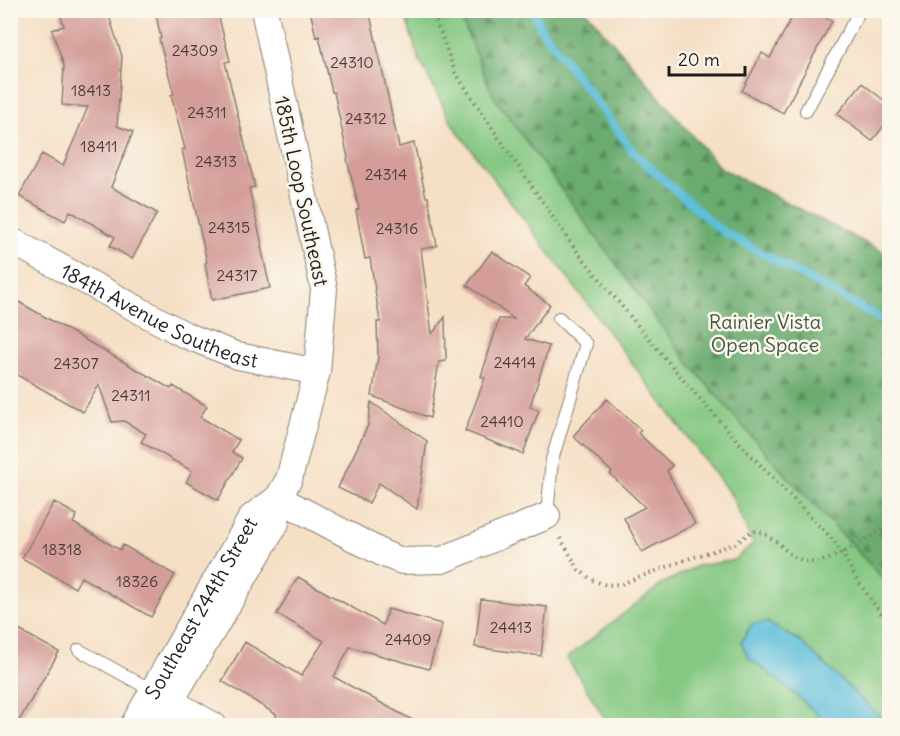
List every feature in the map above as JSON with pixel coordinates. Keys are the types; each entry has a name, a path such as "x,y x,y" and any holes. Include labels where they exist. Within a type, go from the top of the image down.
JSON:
{"street":[{"name":"185th Loop Southeast","path":"264,10 324,289 318,372"},
{"name":"184th Avenue Southeast","path":"10,240 184,335 238,356 318,372"},
{"name":"Southeast 244th Street","path":"133,726 161,696 252,517 278,498 288,479 318,372"},
{"path":"278,498 384,554 402,561 442,560 547,516"},
{"name":"Southeast 244th Street","path":"156,726 161,696"},
{"path":"161,696 214,726"}],"lane":[{"path":"806,111 860,10"},
{"path":"547,516 552,460 586,344 560,318"},
{"path":"79,650 161,696"}],"path":[{"path":"432,10 455,72 572,245 690,388 832,540 890,626"},
{"path":"547,516 579,570 592,580 606,585 621,584 735,544 752,531 765,533 794,556 808,562 818,562 842,552 890,524"}],"green space":[{"name":"Rainier Vista Open Space","path":"404,11 586,11 720,168 889,255 889,725 609,725 567,658 662,584 697,566 734,560 753,544 731,495 453,125 418,57"},
{"path":"458,11 586,11 720,168 889,255 889,585 772,460 687,361 493,96"}],"water":[{"path":"766,622 800,641 889,725 829,725 748,657 741,642 752,624"}],"building":[{"path":"72,10 107,10 122,56 117,126 133,132 111,187 157,213 132,259 110,246 115,237 70,211 65,221 19,196 42,154 63,166 88,107 62,105 64,66 52,30 64,26 60,14"},
{"path":"155,10 217,10 230,61 225,62 255,187 249,188 270,288 212,300 205,263 207,262 182,150 185,149 171,95 174,94 159,39 161,38"},
{"path":"310,10 369,10 399,147 414,143 426,197 428,197 437,246 421,249 432,334 445,317 446,361 439,362 430,418 372,396 378,357 377,322 380,322 370,258 365,259 356,210 359,209 334,92 332,92 319,36 316,37"},
{"path":"796,10 814,10 832,21 783,113 742,91 762,53 770,58"},
{"path":"862,83 890,105 890,118 872,141 837,114"},
{"path":"492,251 530,278 524,286 550,305 525,339 549,346 530,407 539,410 523,454 465,431 485,378 481,377 499,319 514,319 467,285"},
{"path":"10,297 171,389 173,386 207,406 200,417 239,440 232,452 242,458 218,500 186,482 192,471 141,442 146,434 124,421 112,422 99,385 83,412 10,371"},
{"path":"607,399 641,430 638,433 672,465 667,471 695,524 642,552 624,518 645,507 573,436"},
{"path":"371,402 427,441 417,509 379,483 369,503 338,488 368,425"},
{"path":"54,502 77,515 73,523 120,550 123,545 175,575 151,617 81,577 75,588 22,558"},
{"path":"298,577 383,625 388,609 442,624 429,669 350,647 334,677 423,726 271,726 277,715 222,681 245,642 301,676 324,641 277,614"},
{"path":"481,599 547,607 541,656 475,647"},
{"path":"10,625 59,652 16,726 10,726"}],"waterway":[{"path":"534,10 540,27 635,154 720,230 890,324"}]}
